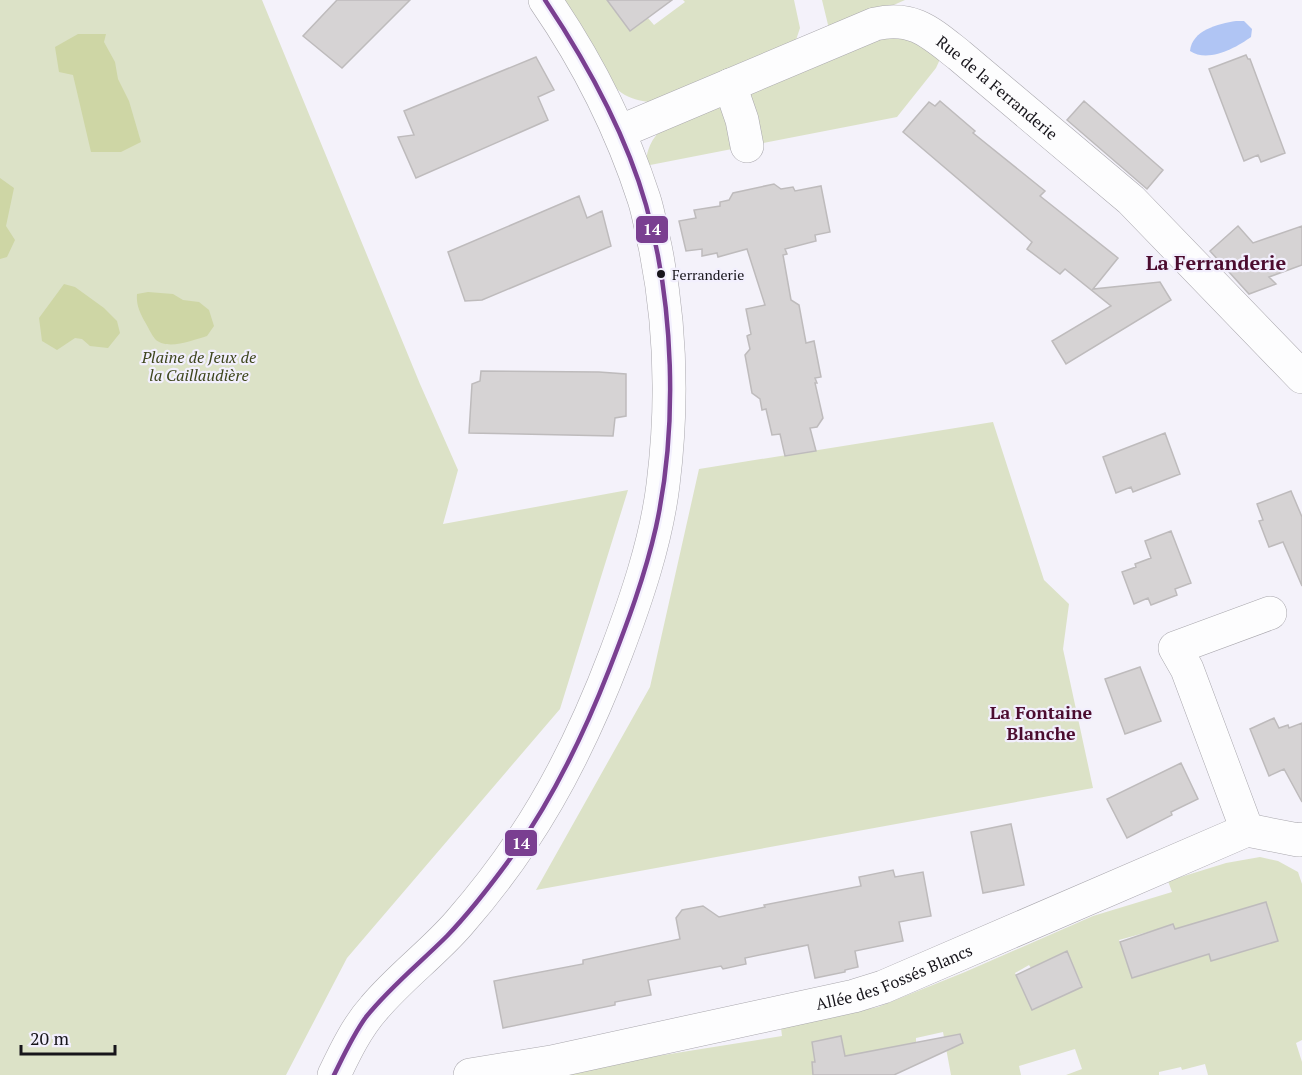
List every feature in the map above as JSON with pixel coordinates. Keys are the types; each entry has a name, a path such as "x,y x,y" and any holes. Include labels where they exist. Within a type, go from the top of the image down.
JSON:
{"street":[{"path":"342,1072 354,1036 373,1009 459,922 522,842 567,767 604,685 629,620 663,487 670,403 669,339 661,274 645,202 619,132 581,57 545,0"},
{"name":"Rue de la Ferranderie","path":"619,132 875,24 892,20 910,22 937,38 959,55 1131,200 1302,377"},
{"path":"730,85 742,120 747,146"},
{"path":"1270,613 1175,648 1186,669 1247,830 1298,840 1302,838"},
{"name":"Allée des Fossés Blancs","path":"470,1075 551,1062 854,996 883,987 1247,830"}],"green space":[{"name":"Plaine de Jeux de la Caillaudière","path":"0,0 262,0 420,384 458,470 443,524 628,490 560,709 347,958 286,1075 0,1075"},
{"path":"561,0 607,0 630,31 648,18 654,25 685,2 683,0 794,0 800,28 794,46 648,102 625,95 610,83"},
{"path":"822,0 905,0 830,33"},
{"path":"78,34 106,34 104,42 115,62 118,79 129,101 141,142 121,152 91,152 73,75 59,72 55,47"},
{"path":"907,34 941,57 936,68 897,117 645,166 652,142 667,124 878,35"},
{"path":"0,178 14,188 6,226 15,240 7,257 0,259"},
{"path":"64,284 75,287 104,308 117,321 120,333 108,348 90,346 82,339 75,338 57,350 42,341 39,318"},
{"path":"148,292 173,294 183,300 199,302 209,310 214,326 207,336 195,340 180,344 160,342 152,335 138,305 137,294"},
{"path":"993,422 1044,580 1069,604 1063,649 1093,788 536,890 650,687 699,469"},
{"path":"1260,857 1278,861 1298,872 1302,884 1302,1040 1296,1043 1302,1062 1302,1075 1208,1075 1205,1064 1182,1070 1181,1067 1159,1072 1159,1075 1066,1075 1082,1069 1075,1049 1019,1066 1021,1075 951,1075 943,1032 916,1038 916,1043 849,1075 841,1036 812,1042 818,1075 564,1075 563,1071 782,1036 781,1028 878,1007 1093,916 1172,892 1168,881 1226,863","holes":["1266,902 1278,941 1211,961 1199,922","1173,925 1185,961 1132,978 1119,940","1067,951 1082,986 1032,1010 1015,973 1029,965 1031,968"]}],"water":[{"path":"1244,21 1252,29 1251,37 1238,46 1213,55 1190,51 1196,38 1207,29"}],"building":[{"path":"337,0 410,0 342,68 303,36"},
{"path":"607,0 672,0 630,31"},
{"path":"1246,55 1250,59 1285,153 1261,162 1258,155 1244,161 1209,69"},
{"path":"536,57 554,90 538,97 548,120 416,178 398,137 414,135 404,111"},
{"path":"940,101 975,131 973,133 1045,191 1040,196 1118,258 1093,289 1160,282 1171,300 1066,364 1052,341 1111,306 1065,269 1060,274 1027,249 1032,242 903,132 929,102 935,106"},
{"path":"1084,101 1163,170 1147,189 1067,120"},
{"path":"774,184 781,189 793,187 795,191 821,186 830,232 815,235 816,241 785,249 787,254 783,255 791,300 799,305 806,343 814,341 821,377 815,378 817,383 815,383 823,418 817,427 810,428 816,451 785,456 780,434 772,435 766,409 762,410 760,399 752,393 745,355 750,349 747,336 751,334 746,309 765,305 747,249 718,257 717,253 702,256 702,249 686,251 679,221 696,218 694,210 720,206 720,202 729,200 733,193"},
{"path":"579,196 587,218 602,211 611,246 482,300 465,301 448,252"},
{"path":"1238,226 1253,243 1302,226 1302,265 1269,277 1276,284 1249,294 1210,251"},
{"path":"481,371 626,374 626,416 615,418 613,436 469,433 472,384 480,381"},
{"path":"1165,433 1180,474 1133,492 1131,487 1116,493 1103,457"},
{"path":"1291,491 1302,517 1302,586 1283,542 1269,547 1259,521 1263,520 1257,504"},
{"path":"1171,531 1191,583 1175,589 1177,595 1151,605 1148,598 1134,604 1122,572 1151,558 1145,541"},
{"path":"1140,667 1161,721 1125,734 1105,679"},
{"path":"1274,718 1279,728 1288,725 1289,728 1302,723 1302,802 1284,769 1269,776 1250,729"},
{"path":"1181,763 1198,799 1127,838 1107,799"},
{"path":"1011,824 1024,885 983,893 971,832"},
{"path":"893,870 895,877 923,872 931,916 899,922 903,941 855,951 858,967 815,978 808,945 745,958 746,964 723,969 721,966 648,980 651,995 615,1002 615,1005 503,1028 494,981 583,964 583,960 680,939 676,918 682,910 703,906 719,917 765,907 764,905 861,886 859,877"},
{"path":"1266,902 1278,941 1211,961 1209,954 1132,978 1120,942 1173,924 1175,929"},
{"path":"1067,951 1082,987 1032,1010 1016,975"},
{"path":"960,1034 963,1043 894,1075 813,1075 812,1062 815,1062 812,1042 841,1036 845,1056"}],"transit line":[{"name":"14","path":"334,1075 366,1017 385,995 465,916 515,852 543,809 579,741 609,670 641,582 656,527 668,448 670,365 662,283 655,243 646,205 616,124 576,48 545,0"}],"place":[{"name":"Ferranderie","path":"661,274"}],"district":[{"name":"La Ferranderie","path":"1216,263"},
{"name":"La Fontaine Blanche","path":"1041,723"}]}
